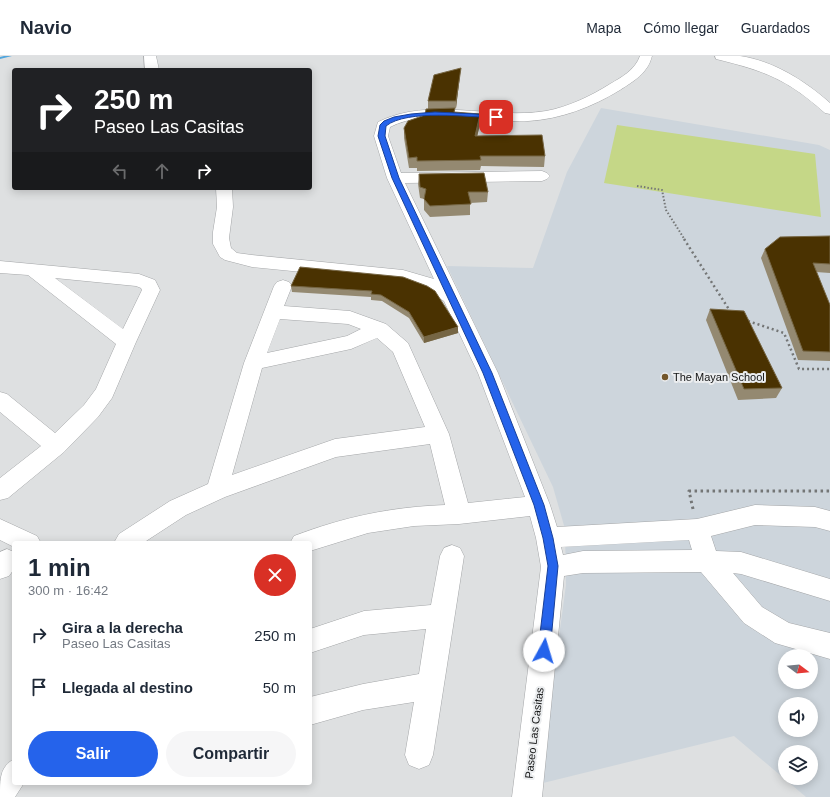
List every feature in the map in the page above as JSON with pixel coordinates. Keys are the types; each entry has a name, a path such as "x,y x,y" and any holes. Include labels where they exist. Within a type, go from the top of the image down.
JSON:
{"street":[{"path":"150,56 152,68"},
{"name":"Paseo Las Casitas","path":"527,797 553,566 548,538 539,505 488,373 396,178 381,136 383,125 390,120 420,114 511,117 537,116 576,108 613,88 642,67 646,56"},
{"path":"721,56 738,59 774,70 790,78 814,95 830,110"},
{"path":"396,178 542,176"},
{"path":"224,190 225,209 222,246 226,253 235,258 403,276 428,283 452,297"},
{"path":"0,267 139,280 149,284 151,290 126,342 105,393 91,411 56,446 0,491"},
{"path":"34,271 126,342"},
{"path":"217,490 254,363 284,286"},
{"path":"273,312 350,318 379,328 401,348 438,434 459,514"},
{"path":"254,363 351,342 379,328"},
{"path":"0,400 56,446"},
{"path":"127,541 178,508 217,490 335,448 438,434"},
{"path":"309,541 368,523 414,516 459,514 539,505"},
{"path":"548,538 697,529 755,515 815,517 830,521"},
{"path":"0,529 25,541"},
{"path":"697,529 707,561 753,615 784,634 830,646"},
{"path":"419,755 440,616 452,556"},
{"path":"553,566 584,562 707,561 741,563 830,590"},
{"path":"312,640 364,624 440,616"},
{"path":"312,710 363,697 429,686"},
{"path":"0,793 12,775"}],"path":[{"path":"637,186 662,190 666,210 728,310 734,313"},
{"path":"746,319 784,333 799,369 830,369"}],"shaded area":[{"name":"The Mayan School","path":"601,108 819,145 830,150 830,797 806,797 792,785 818,785 818,745 778,745 778,773 734,736 539,784 566,585 565,529 553,487 447,266 533,268 567,172"}],"green space":[{"path":"617,125 815,154 821,217 604,183"}],"building":[{"path":"461,68 456,101 428,101 434,75"},
{"path":"455,108 454,112 480,114 475,136 542,135 545,156 480,156 481,160 417,161 417,157 409,158 404,128 408,121 425,115 426,109"},
{"path":"484,173 488,192 468,192 471,204 430,206 424,199 426,189 420,187 419,174"},
{"path":"830,236 830,264 813,263 830,305 830,352 803,351 765,249 780,237"},
{"path":"300,267 403,277 427,286 435,291 458,327 424,337 409,312 381,295 371,294 372,291 291,286"},
{"path":"710,309 744,311 782,388 744,389"}],"waterway":[{"path":"0,58 10,56"}],"place":[{"name":"The Mayan School","path":"665,377"}],"route":[{"path":"496,117 420,114 390,120 383,125 381,136 396,178 488,373 539,505 548,538 553,566 544,651"}]}
